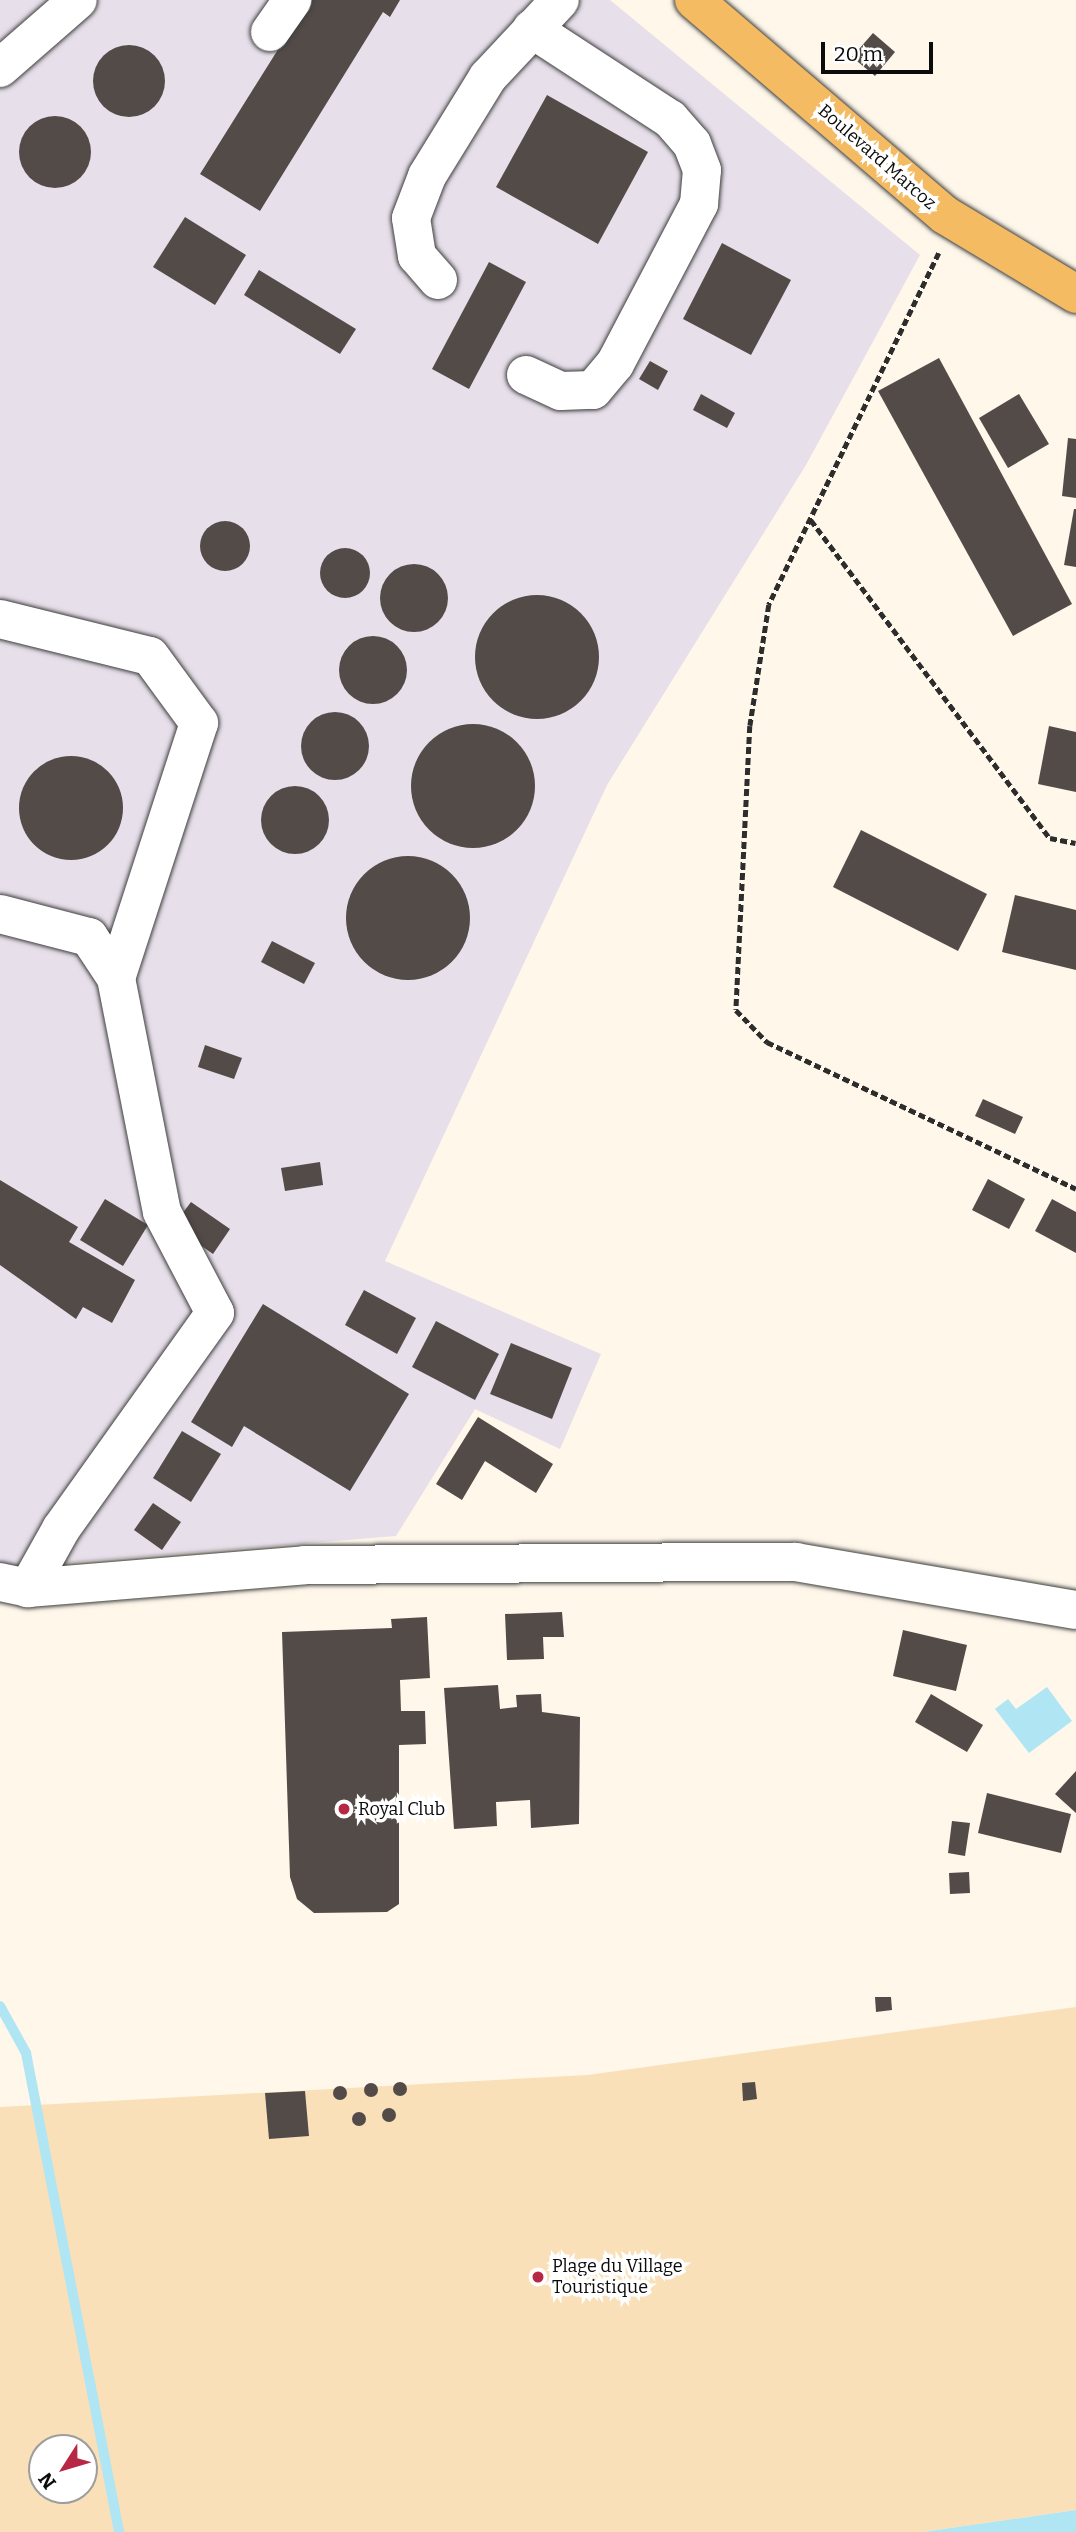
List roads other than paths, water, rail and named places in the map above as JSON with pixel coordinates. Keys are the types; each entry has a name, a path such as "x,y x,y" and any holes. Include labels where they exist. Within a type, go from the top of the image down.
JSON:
{"main road":[{"name":"Boulevard Marcoz","path":"694,0 955,221 1076,294"}],"street":[{"path":"0,68 78,0"},
{"path":"270,32 292,0"},
{"path":"438,280 417,256 411,218 423,186 488,77 560,0"},
{"path":"526,375 561,391 593,390 615,364 699,204 702,170 692,144 670,119 533,29"},
{"path":"0,620 150,656 199,723 116,978"},
{"path":"0,914 89,937 116,978 162,1212 215,1314 61,1529 14,1585"},
{"path":"14,1585 305,1565 795,1562 1076,1610"}],"water":[{"path":"1047,1687 1072,1721 1029,1753 995,1709 1008,1699 1016,1709"},
{"path":"1076,2510 1076,2532 923,2532"}],"waterway":[{"path":"0,2006 26,2053 119,2532"}],"place":[{"name":"Royal Club","path":"344,1809"},
{"name":"Plage du Village Touristique","path":"538,2277"}]}
